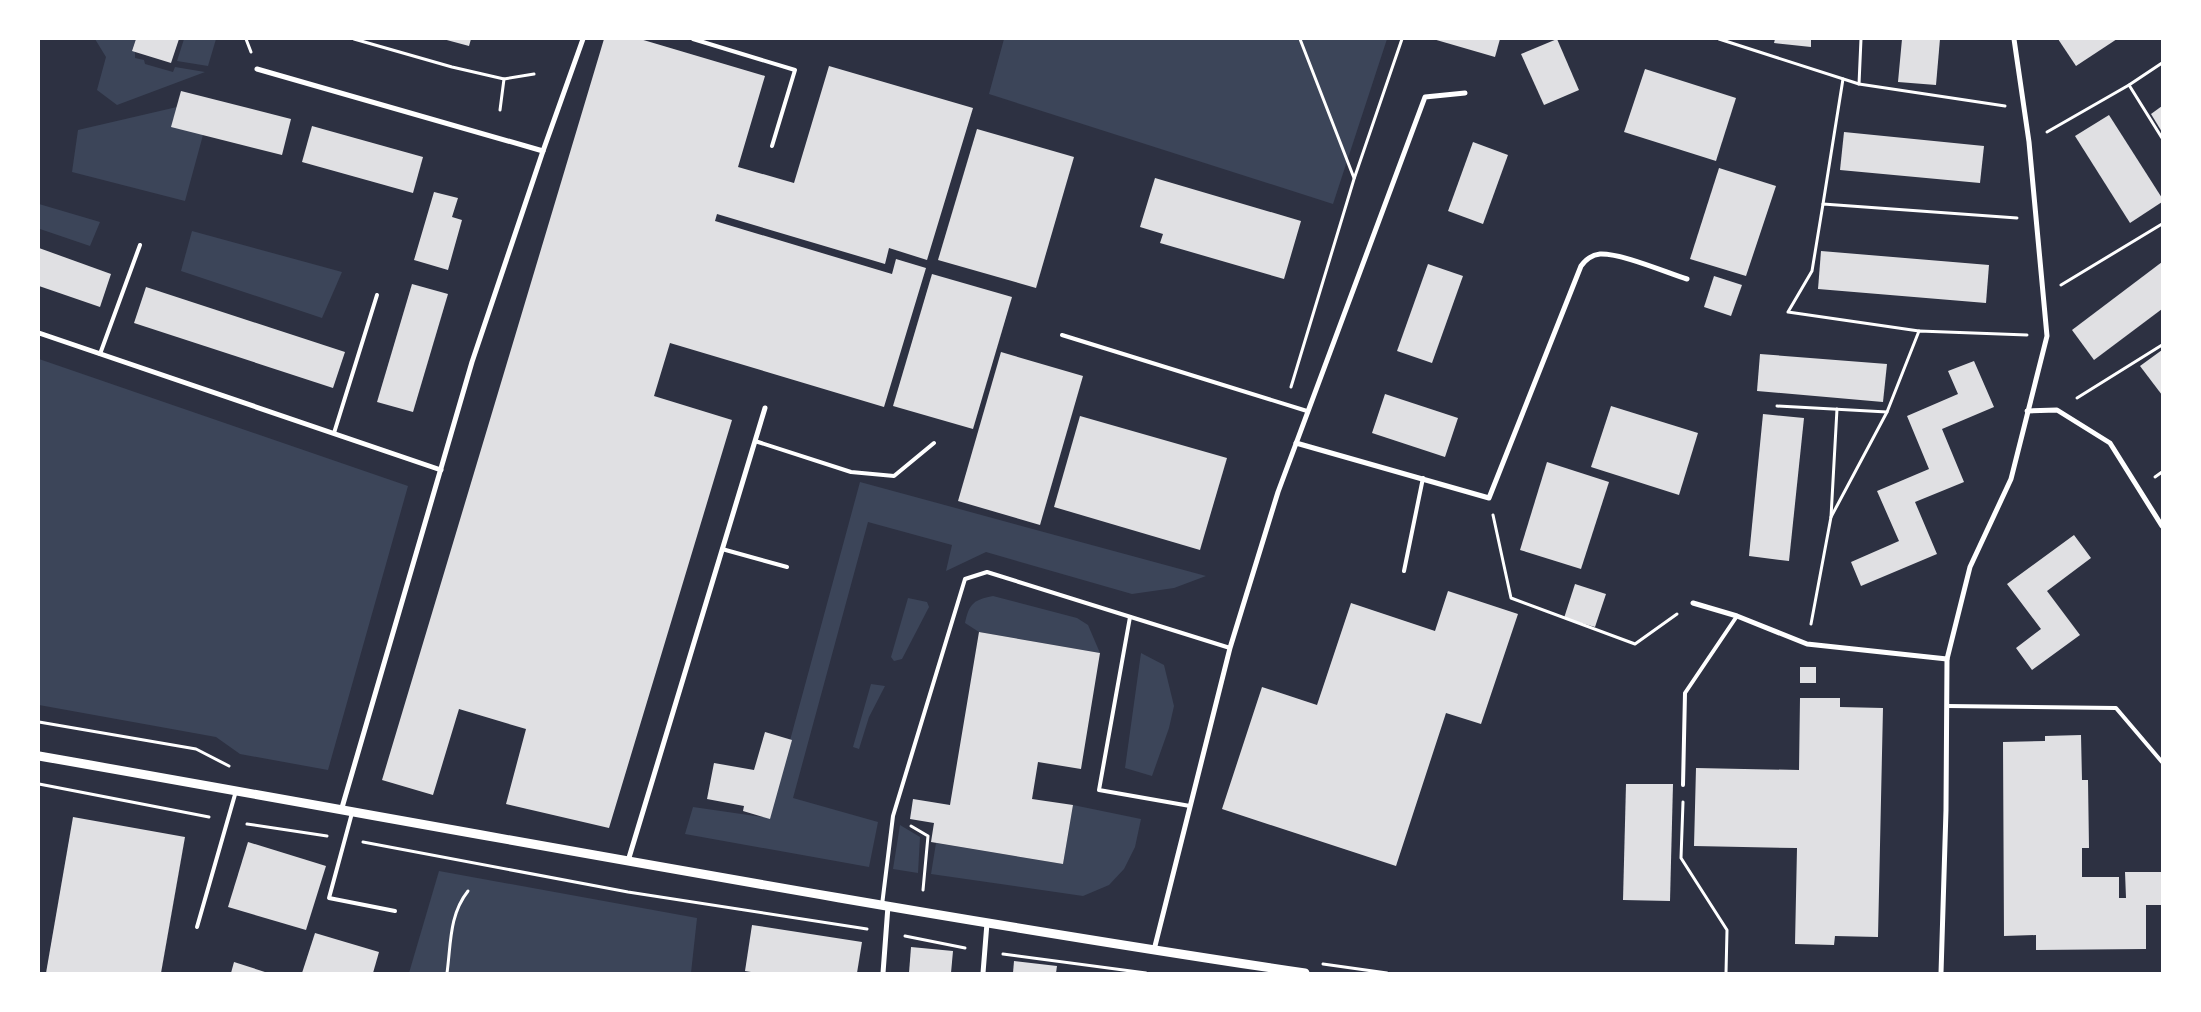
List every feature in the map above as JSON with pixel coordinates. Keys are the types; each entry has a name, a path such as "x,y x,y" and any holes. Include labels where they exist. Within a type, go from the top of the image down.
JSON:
{"street":[{"path":"341,811 472,362 583,39"},
{"path":"1941,973 1946,810 1946,659 1970,567 2011,479 2047,336 2029,142 2014,39"},
{"path":"257,69 543,151"},
{"path":"1153,951 1230,648 1278,492 1307,411 1424,97 1464,93"},
{"path":"1296,443 1489,498 1581,266 1588,258 1599,254 1612,255 1686,279"},
{"path":"39,333 441,470"},
{"path":"628,862 765,408"},
{"path":"2027,411 2057,410 2110,443 2162,526"},
{"path":"1693,603 1737,616 1807,644 1946,659"},
{"path":"39,756 628,862 1153,951 1305,973"},
{"path":"883,973 886,932 885,906"},
{"path":"983,973 987,923"}],"lane":[{"path":"693,39 794,70 772,146"},
{"path":"100,354 140,245"},
{"path":"334,434 377,295"},
{"path":"1062,335 1307,411"},
{"path":"755,441 851,472 894,476 934,443"},
{"path":"1404,571 1423,478"},
{"path":"722,549 787,567"},
{"path":"885,906 893,816 965,579 987,572 1230,648"},
{"path":"1683,785 1684,694 1737,616"},
{"path":"1130,617 1099,790 1190,806"},
{"path":"1946,706 2116,708 2162,762"},
{"path":"197,928 236,791"},
{"path":"352,813 329,898 395,912"}],"path":[{"path":"354,39 452,67 504,79 534,74"},
{"path":"1300,39 1354,179"},
{"path":"1286,405 1354,179 1402,39"},
{"path":"1719,39 1859,84 2023,109"},
{"path":"1859,84 1861,39"},
{"path":"2029,142 2129,85 2162,63"},
{"path":"500,110 504,79"},
{"path":"1843,79 1812,271 1788,312 1919,331 2047,336"},
{"path":"2129,85 2162,138"},
{"path":"1823,204 2036,220"},
{"path":"2044,295 2162,224"},
{"path":"1831,517 1887,412 1919,331"},
{"path":"2057,410 2162,345"},
{"path":"1777,406 1887,412"},
{"path":"1807,644 1831,517 1837,409"},
{"path":"1489,498 1511,598 1636,644 1693,603"},
{"path":"39,784 227,821 345,838 628,892 886,932 985,952 1146,973"},
{"path":"1683,785 1681,858 1728,930 1726,973"},
{"path":"893,816 928,836 922,894"},
{"path":"447,973 452,921 460,902 468,891"}],"shaded area":[{"path":"95,39 136,39 132,50 135,52 135,58 144,60 145,64 173,72 175,67 205,72 117,105 97,90 106,57"},
{"path":"184,39 216,39 208,66 177,61"},
{"path":"1004,39 1387,39 1333,204 989,94"},
{"path":"177,107 203,135 185,201 72,172 78,130"},
{"path":"39,204 100,222 90,246 40,229 39,232"},
{"path":"192,231 342,272 322,318 181,271"},
{"path":"39,359 408,486 328,770 240,754 216,737 39,705"},
{"path":"860,482 1206,576 1174,588 1132,594 986,552 946,571 952,545 868,522 793,798 878,822 869,867 685,834 693,807 769,818"},
{"path":"993,596 1077,618 1088,625 1100,653 979,632 965,623 970,607 976,601"},
{"path":"908,598 927,602 929,607 902,659 894,661 891,657"},
{"path":"1141,653 1164,665 1174,706 1169,728 1152,776 1125,768"},
{"path":"871,684 885,686 869,717 859,749 853,747"},
{"path":"1073,805 1141,819 1135,847 1124,869 1109,885 1083,896 931,874 936,843 1063,864"},
{"path":"900,825 920,837 918,873 893,869"},
{"path":"439,871 697,918 691,973 409,973"}],"building":[{"path":"136,39 179,39 171,63 132,51"},
{"path":"443,39 471,39 469,46"},
{"path":"604,39 640,39 765,76 738,167 794,183 829,66 973,108 927,260 889,248 885,264 717,214 715,221 892,274 896,259 926,268 884,407 670,343 654,396 732,420 609,828 506,804 526,729 459,709 433,795 382,780"},
{"path":"1433,39 1500,39 1495,57"},
{"path":"1557,39 1579,90 1544,105 1521,54"},
{"path":"1775,39 1811,39 1811,47 1774,43"},
{"path":"1902,39 1940,39 1936,85 1898,82"},
{"path":"2058,39 2117,39 2076,66"},
{"path":"1645,69 1736,98 1716,161 1624,132"},
{"path":"181,91 291,119 282,155 171,127"},
{"path":"2162,106 2162,132 2151,114"},
{"path":"2109,115 2162,198 2162,202 2130,223 2075,136"},
{"path":"312,126 423,157 413,193 302,162"},
{"path":"977,129 1074,157 1036,288 938,260"},
{"path":"1844,132 1984,146 1980,183 1840,170"},
{"path":"1473,142 1508,155 1483,224 1448,211"},
{"path":"1719,168 1776,186 1746,276 1690,259"},
{"path":"1155,178 1301,221 1284,279 1160,243 1163,234 1140,227"},
{"path":"434,192 458,198 452,217 462,220 448,270 414,260"},
{"path":"39,248 111,274 100,307 39,286"},
{"path":"1821,251 1989,265 1986,303 1818,289"},
{"path":"2162,262 2162,309 2094,360 2072,330"},
{"path":"1428,264 1463,276 1432,363 1397,351"},
{"path":"932,274 1012,297 973,429 893,406"},
{"path":"1714,276 1742,285 1731,316 1704,307"},
{"path":"412,284 448,294 413,412 377,402"},
{"path":"146,287 345,352 333,388 134,323"},
{"path":"2162,350 2162,395 2140,366"},
{"path":"1001,352 1083,376 1040,525 958,501"},
{"path":"1760,354 1887,364 1883,402 1757,391"},
{"path":"1974,361 1994,407 1942,429 1964,482 1915,502 1937,554 1861,586 1851,562 1899,541 1877,491 1929,469 1907,416 1958,394 1948,371"},
{"path":"1385,394 1458,418 1445,457 1372,433"},
{"path":"1611,406 1698,433 1679,495 1591,467"},
{"path":"1763,414 1804,418 1789,561 1749,556"},
{"path":"1080,416 1227,458 1200,550 1054,507"},
{"path":"1547,462 1609,482 1581,569 1520,550"},
{"path":"2074,535 2091,558 2047,591 2080,635 2032,670 2016,648 2041,629 2007,584"},
{"path":"1575,584 1606,594 1595,627 1564,618"},
{"path":"1448,591 1518,614 1481,724 1446,713 1396,866 1222,809 1262,687 1317,705 1351,603 1435,631"},
{"path":"979,632 1100,653 1081,769 1038,762 1032,799 1073,805 1063,864 931,842 934,823 910,819 913,799 950,805"},
{"path":"1800,667 1816,667 1816,683 1800,683"},
{"path":"1800,698 1840,698 1840,707 1883,708 1878,937 1835,936 1834,945 1795,944 1797,848 1694,846 1696,768 1799,770"},
{"path":"765,732 792,740 770,819 743,811 744,806 707,799 714,763 754,770"},
{"path":"2081,735 2082,780 2088,780 2089,848 2082,848 2082,877 2119,877 2119,898 2126,898 2125,872 2162,872 2162,905 2146,905 2146,949 2036,950 2036,935 2004,936 2003,742 2045,741 2045,736"},
{"path":"1626,784 1673,784 1670,901 1623,900"},
{"path":"73,817 185,837 161,973 46,973"},
{"path":"248,842 326,866 306,930 228,907"},
{"path":"752,925 862,942 857,973 757,973 745,971"},
{"path":"315,933 379,952 373,973 302,973"},
{"path":"911,947 953,951 951,973 909,973"},
{"path":"1014,961 1057,966 1056,973 1013,973"},
{"path":"234,962 268,973 231,973"}]}
